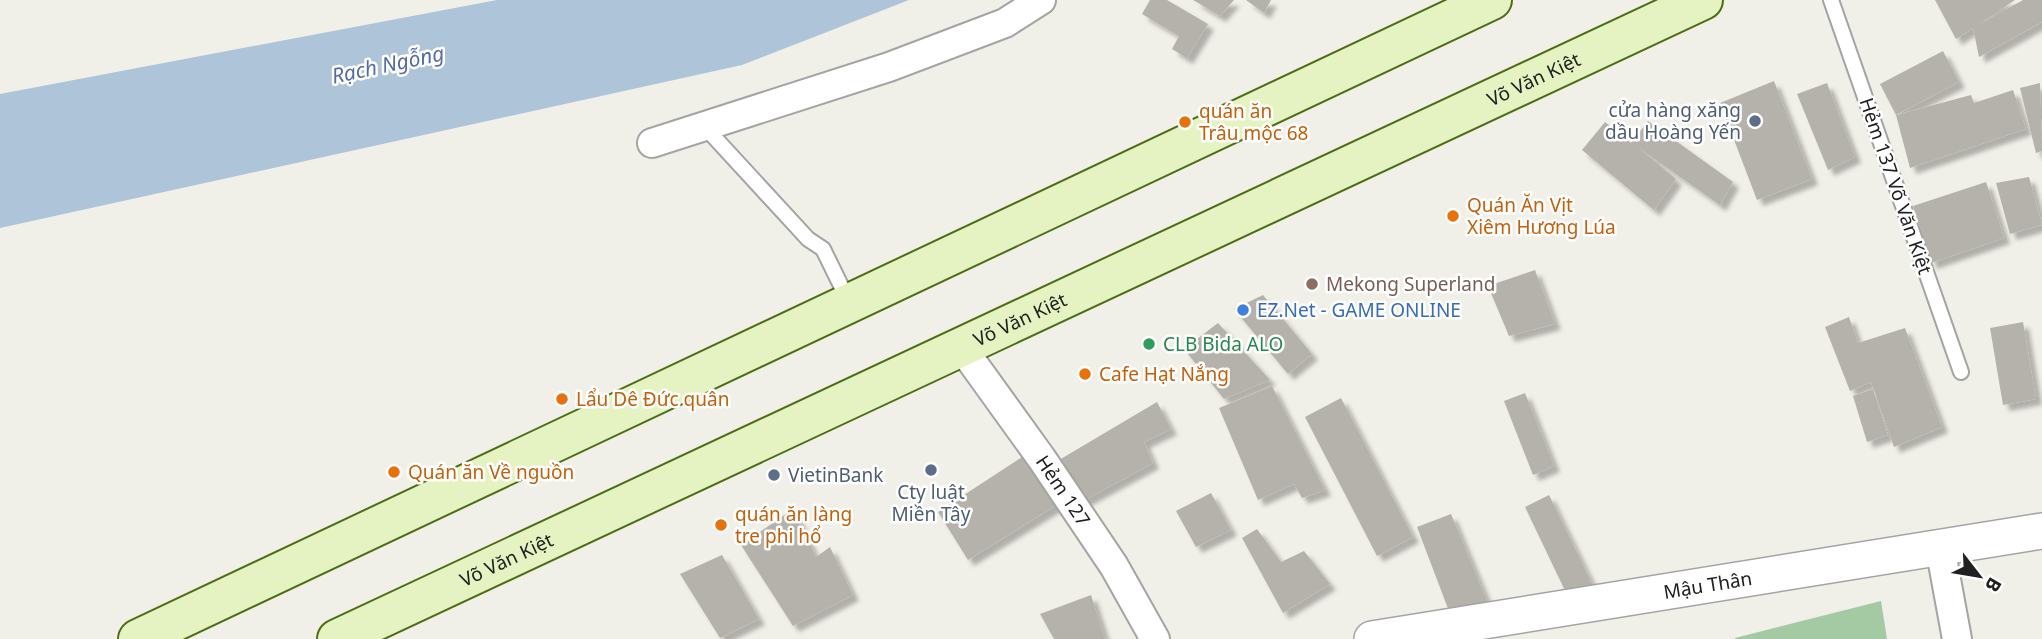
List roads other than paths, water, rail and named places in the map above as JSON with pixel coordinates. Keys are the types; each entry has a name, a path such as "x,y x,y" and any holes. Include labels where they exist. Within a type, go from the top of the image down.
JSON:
{"main road":[{"path":"138,639 1492,0"},
{"name":"Võ Văn Kiệt","path":"337,639 1703,0"}],"street":[{"path":"652,143 889,67 1005,23 1041,0"},
{"name":"Hẻm 127","path":"962,348 1042,459 1107,556 1155,639"},
{"name":"Mậu Thân","path":"1372,639 2042,531"},
{"path":"1940,547 1957,639"}],"lane":[{"name":"Hẻm 137 Võ Văn Kiệt","path":"1831,0 1961,372"},
{"path":"704,126 808,239 823,249 849,302"}],"water":[{"name":"Rạch Ngỗng","path":"497,0 909,0 742,65 0,228 0,94"}],"place":[{"name":"cửa hàng xăng dầu Hoàng Yến","path":"1755,121"},
{"name":"quán ăn Trâu mộc 68","path":"1185,122"},
{"name":"Quán Ăn Vịt Xiêm Hương Lúa","path":"1453,216"},
{"name":"Mekong Superland","path":"1312,284"},
{"name":"EZ.Net - GAME ONLINE","path":"1243,310"},
{"name":"CLB Bida ALO","path":"1149,344"},
{"name":"Cafe Hạt Nắng","path":"1085,374"},
{"name":"Lẩu Dê Đức quân","path":"562,399"},
{"name":"Cty luật Miền Tây","path":"931,470"},
{"name":"Quán ăn Về nguồn","path":"394,472"},
{"name":"VietinBank","path":"774,475"},
{"name":"quán ăn làng tre phi hổ","path":"721,525"}]}
